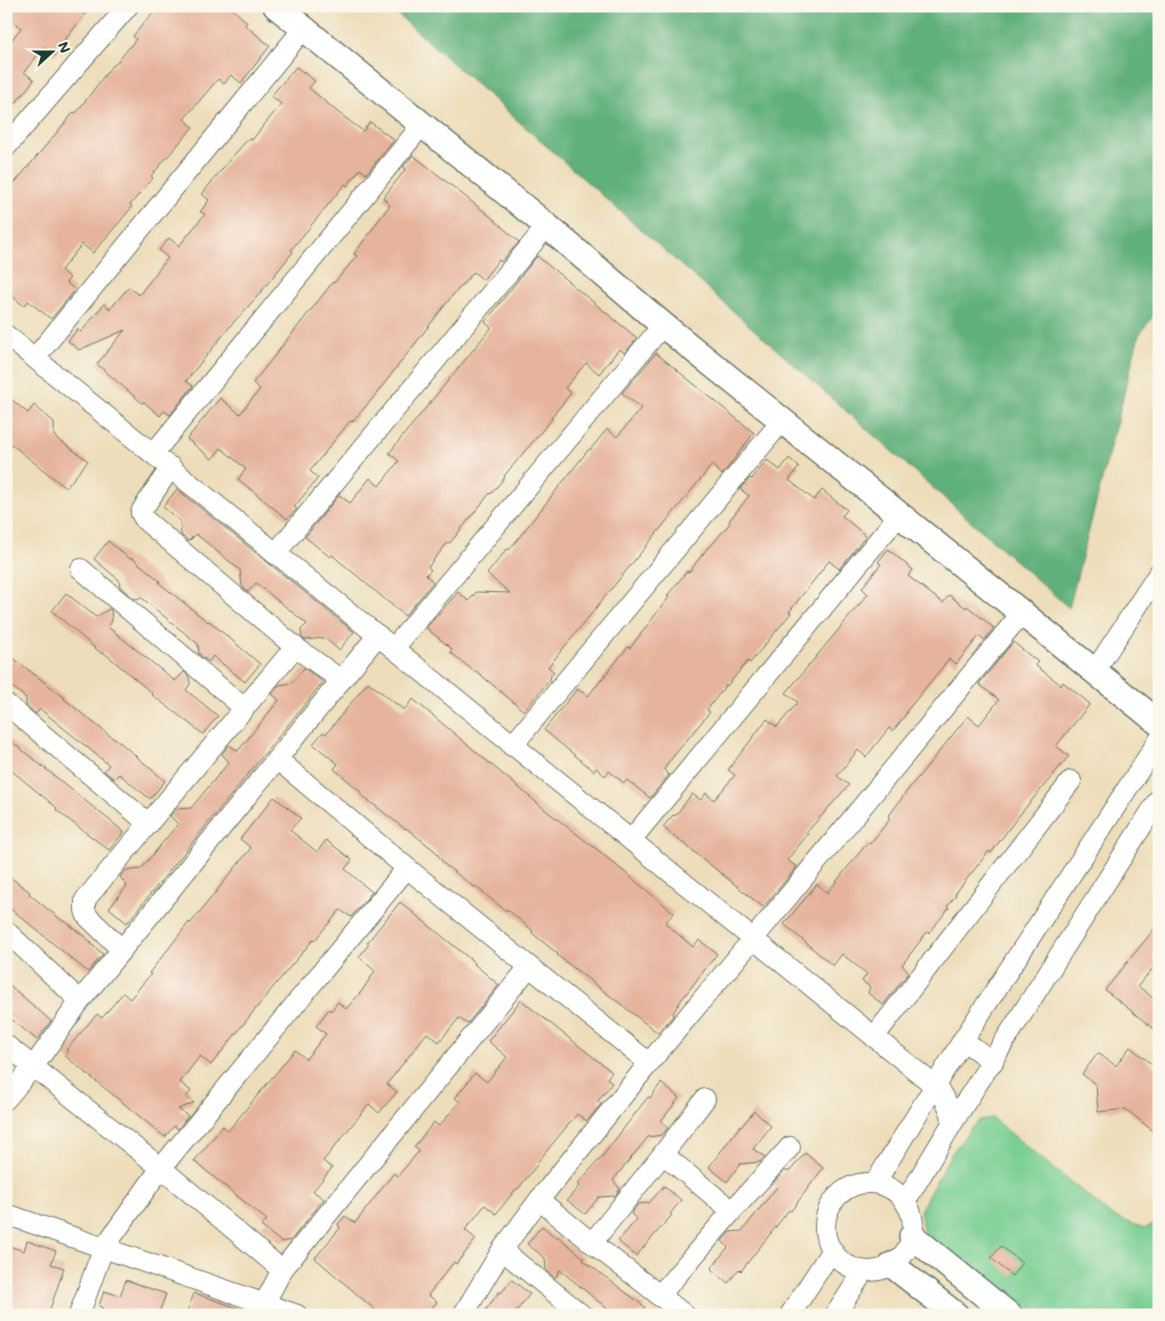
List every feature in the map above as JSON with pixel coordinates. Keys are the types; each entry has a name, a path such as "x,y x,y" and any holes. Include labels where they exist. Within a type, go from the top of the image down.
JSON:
{"street":[{"path":"6,147 128,6"},
{"path":"276,6 547,226 662,326 1159,723"},
{"path":"35,358 304,28"},
{"path":"154,454 422,125"},
{"path":"276,554 547,226"},
{"path":"394,648 662,326"},
{"path":"6,335 378,635 512,746 935,1086 949,1105 953,1122"},
{"path":"512,746 781,422"},
{"path":"171,467 142,510 141,513 145,520 295,647 341,680"},
{"path":"631,840 899,515"},
{"path":"81,569 244,708"},
{"path":"1094,672 1159,573"},
{"path":"463,1315 502,1250 539,1200 649,1063 754,939 1021,614"},
{"path":"6,1099 34,1067 80,1001 378,635"},
{"path":"122,950 87,916 84,905 85,900 295,647"},
{"path":"6,704 149,824"},
{"path":"875,1183 963,1040 1159,740"},
{"path":"278,758 407,868 649,1063"},
{"path":"874,1037 1071,781"},
{"path":"906,1202 953,1122 1159,799"},
{"path":"79,1315 103,1249 161,1168 407,868"},
{"path":"6,931 80,1001"},
{"path":"262,1309 282,1270 529,967"},
{"path":"963,1040 993,1062"},
{"path":"6,1045 161,1168 282,1270"},
{"path":"592,1243 705,1099"},
{"path":"660,1296 732,1211 790,1148"},
{"path":"663,1154 732,1211"},
{"path":"863,1183 875,1183 892,1189 906,1202 912,1218 912,1236 905,1253 892,1265 878,1270 864,1271 846,1264 832,1250 827,1239 825,1226 827,1214 832,1203 840,1194 851,1187 863,1183"},
{"path":"539,1200 660,1296 677,1312"},
{"path":"6,1214 262,1309 298,1315"},
{"path":"912,1236 1009,1315"},
{"path":"502,1250 582,1315"},
{"path":"790,1315 832,1250"},
{"path":"892,1265 956,1315"},
{"path":"835,1315 864,1271"}],"green space":[{"path":"388,6 1159,6 1159,308 1139,335 1069,608"},
{"path":"992,1118 1112,1216 1144,1228 1159,1223 1159,1315 1021,1315 924,1234 920,1211 950,1156 972,1127 980,1120"}],"building":[{"path":"6,6 92,6 62,43 63,45 55,56 44,47 24,72 34,80 6,115 6,47 21,28 6,16"},
{"path":"158,6 229,6 247,22 245,25 270,46 241,83 231,75 224,84 218,79 184,119 193,127 151,176 153,178 130,205 132,207 93,253 82,244 61,270 70,278 66,282 75,290 51,319 28,301 24,306 6,291 6,193 74,112 76,113 111,67 116,64 136,39 133,36"},
{"path":"296,67 315,81 309,88 340,114 363,131 370,122 394,140 366,174 360,169 347,186 345,184 291,250 293,252 256,298 232,324 186,381 193,386 170,415 164,411 160,416 97,364 125,330 79,350 68,341 78,329 81,332 104,304 110,309 129,287 139,295 168,258 159,250 169,238 179,246 205,214 200,212 209,200 202,194 249,138 252,140 281,104 271,96"},
{"path":"413,155 491,217 519,242 501,262 499,260 483,280 474,272 452,296 373,398 352,422 350,421 310,471 318,478 294,507 297,509 287,519 238,479 246,469 221,448 212,459 187,439 220,398 240,414 260,389 253,383 333,282 357,256 354,254 390,205 383,198 406,169 403,167"},
{"path":"537,256 637,338 625,353 619,349 599,374 586,363 565,388 571,393 552,419 428,567 431,570 426,575 433,582 405,616 332,555 330,557 305,537 339,495 350,503 370,478 379,486 399,461 389,453 491,328 485,322"},
{"path":"656,353 754,433 722,475 712,465 548,667 554,672 551,678 524,711 450,652 452,649 426,628 458,592 469,601 476,592 510,593 487,574 507,549 509,550 607,429 617,437 641,408 622,393"},
{"path":"6,395 28,413 34,405 54,422 54,436 88,461 66,488 6,440"},
{"path":"789,458 799,467 789,480 814,500 822,490 847,510 842,516 866,536 839,569 829,561 789,612 791,613 750,663 748,661 726,685 707,710 710,712 668,763 664,770 669,775 650,798 627,780 624,783 609,771 605,776 596,768 594,771 544,730 577,689 588,696 628,647 630,648 669,597 667,596 730,523 729,521 749,496 740,489 750,478 752,479 767,460 780,470"},
{"path":"177,489 354,632 339,650 324,638 305,640 302,638 301,630 307,624 256,583 248,592 242,586 240,570 196,534 189,541 181,535 180,521 163,507"},
{"path":"108,541 130,559 132,558 160,581 159,583 209,621 260,664 245,682 213,656 209,662 199,654 198,644 142,598 134,599 120,587 119,580 94,559"},
{"path":"888,549 913,570 908,576 943,603 949,595 966,608 967,606 994,628 984,640 979,636 956,664 949,659 893,731 889,728 866,757 858,750 837,776 849,785 806,833 808,834 787,860 797,867 763,907 663,827 673,815 675,816 692,794 701,800 706,793 714,800 735,775 728,770 767,719 777,727 798,702 786,693 868,594 862,588 881,564 878,562"},
{"path":"66,593 96,617 109,609 111,610 112,621 108,627 175,681 184,672 189,677 190,684 186,690 218,716 203,734 151,694 52,611"},
{"path":"1013,642 1038,662 1035,665 1061,685 1063,682 1090,704 1056,746 1069,756 1017,818 991,853 989,851 955,894 947,907 949,908 929,933 927,932 902,965 909,972 883,1005 868,993 870,987 862,981 867,974 842,954 833,966 784,924 817,884 827,893 868,842 870,844 890,819 888,817 907,791 968,716 979,725 999,700 979,684"},
{"path":"13,658 115,738 165,781 150,799 119,774 114,779 104,771 109,765 40,709 36,714 26,705 26,698 6,682 6,667"},
{"path":"304,668 323,682 127,923 109,908 127,886 120,877 125,871 141,869 178,824 170,816 176,809 191,808 229,762 222,754 229,745 238,751 279,700 272,694 279,685 292,683"},
{"path":"368,682 404,710 413,699 548,812 674,913 665,923 693,947 699,940 717,954 682,999 673,1013 674,1015 658,1033 557,955 507,909 506,911 444,864 435,851 360,794 362,793 334,769 338,764 313,744 323,732 326,734"},
{"path":"6,737 124,832 109,850 56,810 57,808 6,766"},
{"path":"274,797 301,818 290,830 317,852 326,840 352,860 345,869 372,892 351,917 340,910 274,986 211,1065 200,1056 180,1082 191,1091 186,1097 194,1103 178,1109 188,1116 178,1129 174,1126 165,1137 65,1056 68,1051 66,1050 97,1014 102,1018 123,993 130,999 151,974 149,973 189,922 190,924 251,848 240,839"},
{"path":"6,874 103,954 88,972 6,905"},
{"path":"400,902 499,985 467,1024 459,1018 439,1042 427,1033 387,1084 397,1092 379,1113 369,1104 323,1161 332,1168 313,1191 324,1199 291,1240 281,1242 261,1226 267,1220 194,1161 223,1126 228,1131 295,1050 306,1059 326,1034 316,1026 329,1009 331,1011 338,1002 346,1009 361,992 375,971 359,957 369,944 367,943"},
{"path":"1159,923 1159,961 1138,986 1159,1003 1159,1033 1105,990"},
{"path":"6,982 51,1021 37,1040 6,1015"},
{"path":"521,1000 612,1072 607,1078 612,1083 598,1101 601,1104 587,1121 577,1114 496,1214 485,1205 465,1230 476,1239 456,1264 454,1262 428,1295 437,1302 426,1315 381,1315 315,1258 340,1228 338,1224 345,1216 355,1223 394,1173 398,1176 419,1151 414,1147 434,1122 439,1126 460,1102 455,1098 475,1073 487,1082 507,1057 488,1041"},
{"path":"1130,1047 1159,1070 1159,1136 1126,1109 1098,1112 1096,1085 1082,1074 1098,1053 1116,1066"},
{"path":"661,1083 679,1098 661,1121 668,1128 662,1135 648,1137 613,1180 620,1189 615,1196 599,1197 585,1214 567,1200 579,1186 577,1184 601,1158"},
{"path":"754,1111 771,1126 753,1149 765,1157 760,1162 740,1164 727,1182 709,1167"},
{"path":"805,1153 823,1168 791,1211 789,1210 741,1271 739,1269 728,1283 711,1269 728,1247 722,1241 730,1232 742,1231 777,1187 773,1183 784,1171 790,1171"},
{"path":"664,1186 681,1200 670,1214 672,1215 636,1256 618,1241 637,1219 631,1214 638,1204 649,1203"},
{"path":"542,1226 645,1307 638,1315 615,1315 560,1270 555,1278 546,1270 545,1258 527,1244"},
{"path":"27,1241 56,1251 51,1264 64,1268 48,1315 6,1315 6,1245 24,1251"},
{"path":"1001,1246 1022,1263 1012,1276 991,1258"},
{"path":"126,1280 166,1294 158,1315 100,1315 103,1308 99,1306 104,1291 120,1296"},
{"path":"512,1280 530,1294 513,1315 482,1315 499,1292 501,1293"},
{"path":"194,1293 249,1312 248,1315 186,1315"}]}
